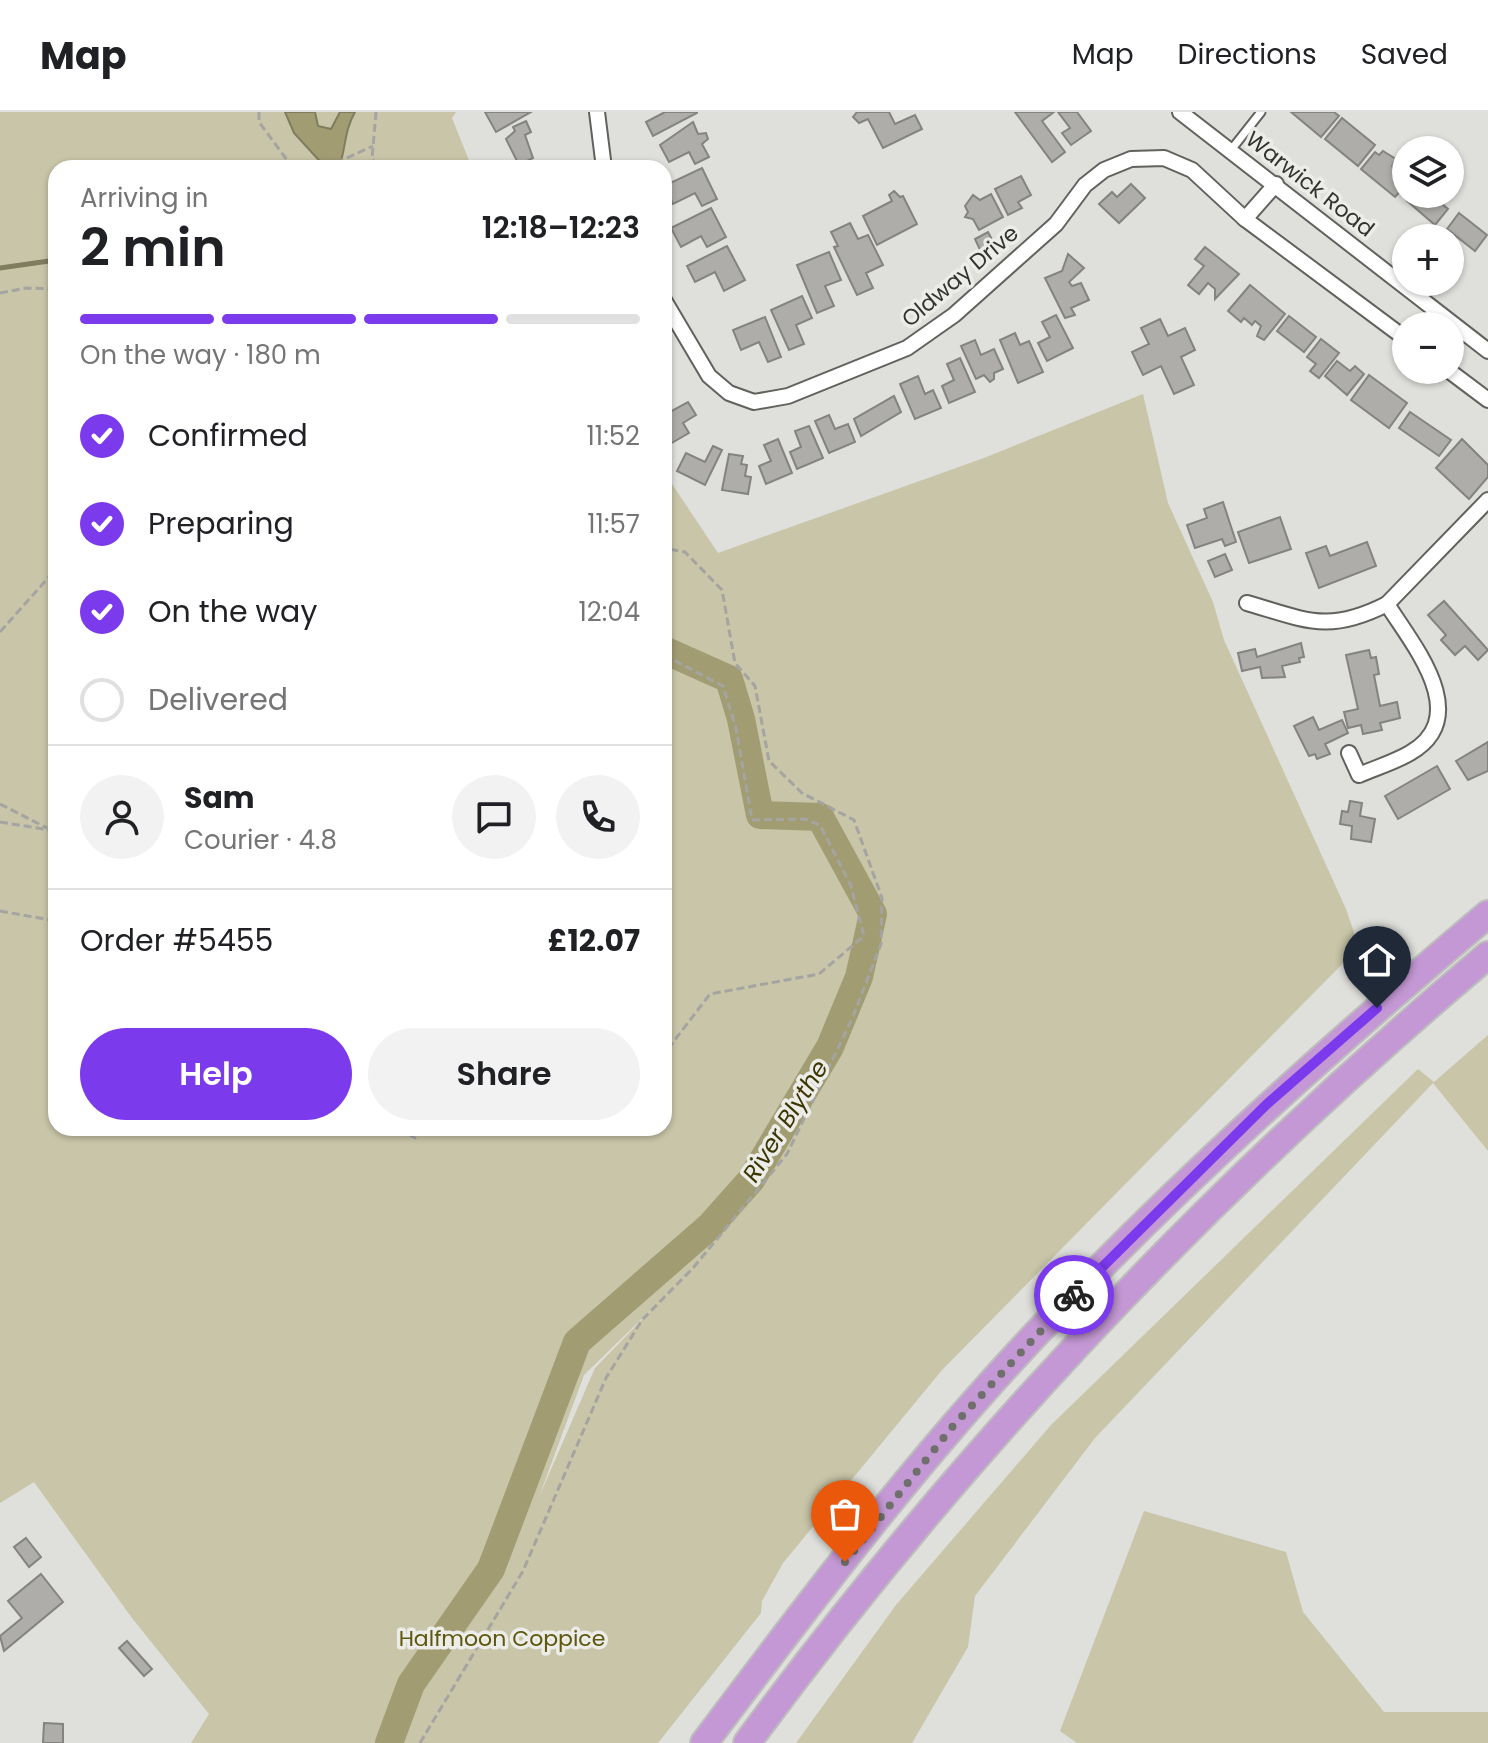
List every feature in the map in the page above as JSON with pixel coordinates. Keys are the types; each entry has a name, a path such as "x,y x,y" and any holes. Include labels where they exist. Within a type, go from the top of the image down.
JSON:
{"highway":[{"path":"704,1743 953,1426 1056,1313 1280,1092 1488,914"},
{"path":"747,1743 805,1664 1030,1394 1176,1241 1488,955"}],"street":[{"path":"597,112 603,160"},
{"name":"Warwick Road","path":"1180,112 1488,351"},
{"name":"Oldway Drive","path":"672,314 709,376 729,393 754,402 788,396 907,348 954,315 1056,224 1085,185 1104,170 1131,159 1164,158 1192,170 1245,219"},
{"path":"1276,184 1245,219 1392,329"},
{"path":"1464,382 1488,400"},
{"path":"1247,603 1315,623 1335,623 1362,617 1387,604 1488,500"},
{"path":"1349,753 1359,775 1412,752 1432,730 1440,702 1433,677 1387,604"}],"lane":[{"path":"1231,150 1261,112"}],"path":[{"path":"259,112 259,122 287,160"},
{"path":"373,160 376,112"},
{"path":"343,160 373,146"},
{"path":"0,293 26,288 48,289"},
{"path":"420,1743 523,1571 606,1378 642,1320 693,1268 787,1154 852,1019 881,944 882,898 854,820 802,793 769,761 755,686 735,663 722,590 685,552 672,550"},
{"path":"0,632 48,578"},
{"path":"672,659 723,686 736,728 752,820 804,819 820,825 851,886 864,936 819,974 710,994 672,1044"},
{"path":"0,804 48,828"},
{"path":"0,822 48,829"},
{"path":"0,911 48,920"}],"green space":[{"name":"Halfmoon Coppice","path":"0,112 456,112 452,118 469,160 48,160 48,1136 672,1136 672,484 718,553 984,458 1143,394 1168,503 1213,602 1224,640 1346,909 1359,947 942,1370 783,1563 762,1601 761,1613 658,1743 191,1743 209,1714 132,1618 34,1482 0,1503","holes":["657,1304 595,1368 539,1497 584,1375"]},
{"path":"1488,1035 1488,1151 1433,1083 1095,1438 975,1596 968,1647 912,1743 796,1743 896,1605 1051,1425 1418,1069 1434,1082"},
{"path":"1144,1511 1286,1552 1303,1612 1384,1712 1488,1712 1488,1743 1077,1743 1060,1731"}],"shaded area":[{"path":"285,112 315,112 318,126 331,129 340,112 355,112 341,160 319,160 294,133"}],"building":[{"path":"485,112 531,112 496,132"},
{"path":"665,112 697,113 653,136 646,122"},
{"path":"857,112 889,112 895,124 915,115 922,129 883,148 868,119 859,123 853,117"},
{"path":"1015,112 1054,112 1042,121 1065,152 1052,162"},
{"path":"1058,112 1077,112 1091,131 1071,145 1062,133 1070,128"},
{"path":"1291,112 1334,112 1339,116 1321,137"},
{"path":"1342,118 1375,145 1358,166 1325,139"},
{"path":"526,121 531,132 525,135 533,158 516,160 506,139 515,131 513,127"},
{"path":"693,122 698,134 706,133 708,139 702,144 709,157 695,164 689,152 668,160 660,145"},
{"path":"1383,151 1392,157 1392,195 1361,169 1375,152 1379,155"},
{"path":"702,168 717,199 702,206 695,193 673,204 672,182"},
{"path":"1021,176 1031,195 1018,202 1022,208 1008,215 995,189"},
{"path":"1131,184 1145,198 1119,223 1099,204 1112,192 1117,197"},
{"path":"894,191 903,196 917,224 877,245 863,216 892,201 889,195"},
{"path":"991,194 1003,217 979,230 973,219 965,217 968,212 965,206 973,195 980,200"},
{"path":"711,208 726,237 707,247 701,236 681,247 672,228"},
{"path":"1415,208 1448,209 1434,224"},
{"path":"1459,213 1487,235 1475,251 1464,242 1464,224 1451,224"},
{"path":"850,223 858,239 868,235 883,265 866,273 873,288 857,295 834,247 838,246 831,232"},
{"path":"988,232 995,245 981,252 975,239"},
{"path":"727,246 745,280 724,291 715,272 695,282 687,266"},
{"path":"1205,247 1239,274 1215,299 1215,289 1208,283 1199,294 1188,285 1204,266 1195,259"},
{"path":"829,252 841,280 825,286 834,306 817,313 797,265"},
{"path":"1068,254 1084,268 1069,282 1072,286 1081,283 1089,300 1071,308 1075,315 1065,318 1045,278 1062,271"},
{"path":"1250,285 1285,314 1264,340 1257,336 1261,326 1255,321 1252,325 1244,318 1241,322 1228,311"},
{"path":"802,296 812,318 796,325 804,344 789,350 771,310"},
{"path":"1056,315 1073,348 1047,361 1038,343 1050,337 1042,322"},
{"path":"1289,316 1316,337 1304,352 1277,331"},
{"path":"765,317 781,357 768,362 759,342 741,350 733,330"},
{"path":"1160,319 1168,336 1185,328 1195,350 1181,357 1194,385 1174,394 1161,366 1143,375 1132,352 1149,344 1141,328"},
{"path":"1015,333 1020,345 1029,341 1043,372 1018,383 1000,340"},
{"path":"1321,339 1339,353 1319,378 1310,371 1316,364 1307,357"},
{"path":"975,340 981,355 994,349 1003,369 994,373 994,379 990,382 984,375 976,379 961,346"},
{"path":"960,358 975,392 949,403 942,386 954,380 947,364"},
{"path":"1337,361 1350,371 1355,366 1364,374 1347,395 1325,376"},
{"path":"1369,375 1407,403 1389,428 1351,400"},
{"path":"918,376 925,394 933,390 941,408 915,419 900,384"},
{"path":"894,396 901,412 861,436 854,419"},
{"path":"688,402 696,415 683,423 689,433 672,443 672,411"},
{"path":"1410,412 1451,440 1439,456 1399,428"},
{"path":"829,415 835,429 848,424 855,442 829,453 815,421"},
{"path":"809,426 823,458 797,469 790,452 801,447 795,431"},
{"path":"778,439 792,473 766,484 759,466 771,461 764,445"},
{"path":"1462,439 1488,465 1488,477 1469,499 1436,468"},
{"path":"713,446 722,450 705,485 677,471 686,453 705,462"},
{"path":"729,454 743,456 741,464 747,465 745,476 751,477 748,494 722,490"},
{"path":"1223,502 1236,542 1225,546 1222,539 1195,548 1187,525 1207,518 1204,509"},
{"path":"1280,517 1291,549 1249,563 1238,532"},
{"path":"1367,542 1376,566 1319,588 1306,553 1326,546 1330,556"},
{"path":"1225,554 1232,570 1215,577 1208,561"},
{"path":"1444,601 1488,650 1478,660 1465,646 1455,655 1441,640 1446,635 1428,615"},
{"path":"1301,643 1304,657 1299,658 1300,662 1282,666 1285,677 1262,678 1260,667 1242,671 1238,653 1255,649 1257,657"},
{"path":"1369,650 1371,658 1376,657 1379,674 1374,675 1380,706 1397,702 1400,718 1380,723 1382,730 1363,734 1361,725 1348,728 1344,712 1358,709 1346,655"},
{"path":"1313,717 1319,730 1342,720 1348,733 1325,744 1330,754 1317,759 1315,754 1309,756 1294,726"},
{"path":"1488,742 1488,771 1468,780 1456,761"},
{"path":"1437,766 1450,789 1398,819 1385,796"},
{"path":"1350,801 1362,803 1360,816 1375,819 1371,842 1351,839 1352,826 1340,824 1342,811 1348,812"},
{"path":"26,1538 41,1557 29,1567 14,1547"},
{"path":"41,1574 63,1602 4,1651 0,1636 22,1618 8,1601"},
{"path":"127,1641 152,1669 144,1676 119,1648"},
{"path":"44,1723 63,1724 63,1743 43,1743"}],"waterway":[{"path":"0,268 48,261"},
{"name":"River Blythe","path":"389,1743 411,1684 491,1569 577,1342 710,1226 751,1180 830,1047 859,977 873,914 820,817 760,815 741,719 729,679 672,654"}],"way so far":[{"path":"845,1562 953,1426 1074,1295"}],"route":[{"path":"1074,1295 1267,1104 1377,1008"}]}
